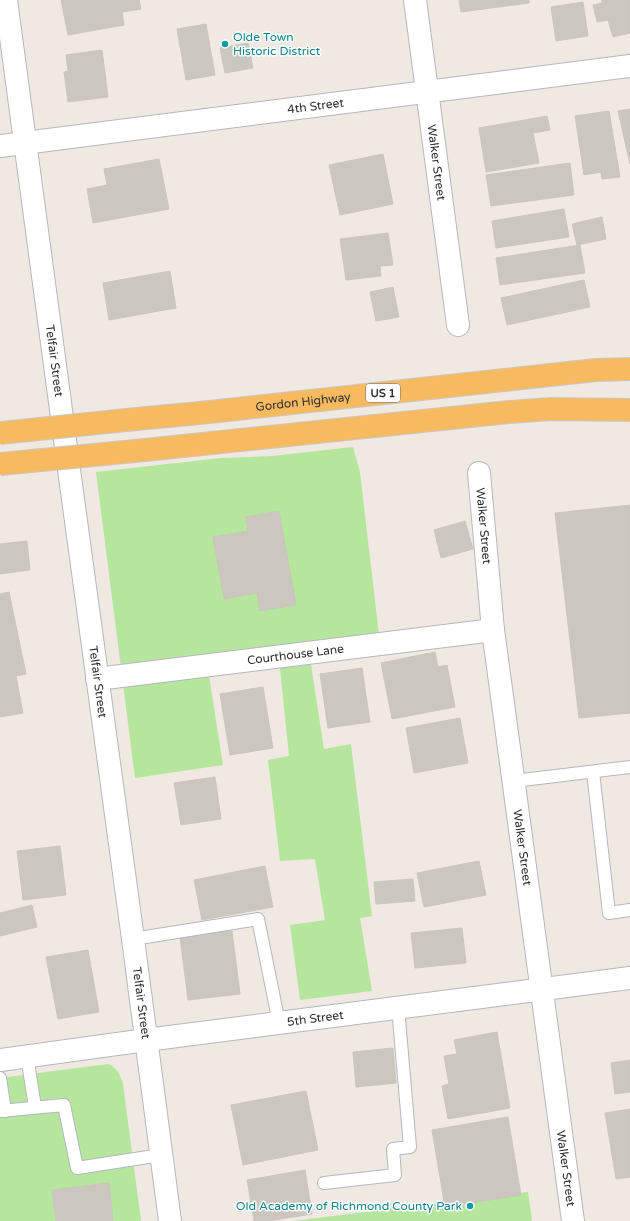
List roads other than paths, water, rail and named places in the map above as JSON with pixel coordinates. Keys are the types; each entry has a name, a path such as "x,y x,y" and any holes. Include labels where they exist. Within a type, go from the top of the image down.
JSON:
{"highway":[{"name":"Gordon Highway","path":"0,434 136,418 200,413 596,370 630,369"},
{"path":"0,464 509,412 551,409 630,410"}],"street":[{"name":"Telfair Street","path":"6,0 170,1221"},
{"name":"Walker Street","path":"415,0 458,325"},
{"name":"4th Street","path":"0,146 630,66"},
{"name":"Walker Street","path":"479,473 493,630 573,1221"},
{"name":"Courthouse Lane","path":"97,680 493,630"},
{"name":"5th Street","path":"0,1060 630,978"}],"lane":[{"path":"514,781 630,767"},
{"path":"593,772 609,912 630,910"},
{"path":"133,939 258,919 279,1023"},
{"path":"324,1183 395,1175 393,1149 410,1147 398,1007"},
{"path":"27,1056 35,1108"},
{"path":"0,1078 2,1111 64,1105 77,1168 161,1155"}],"place":[{"name":"Olde Town Historic District","path":"225,44"},
{"name":"Old Academy of Richmond County Park","path":"470,1206"}]}
